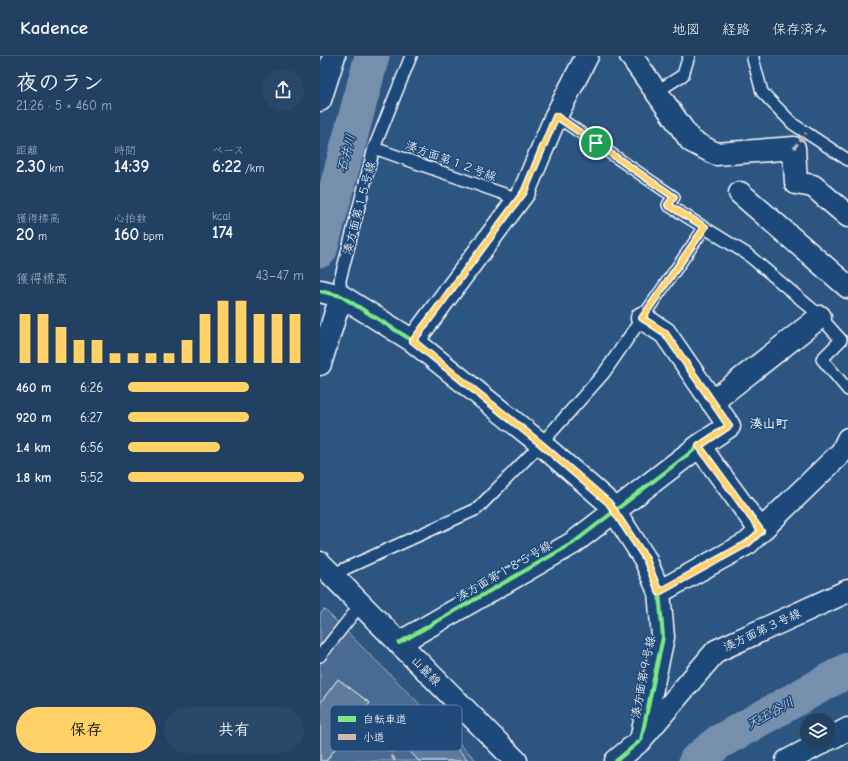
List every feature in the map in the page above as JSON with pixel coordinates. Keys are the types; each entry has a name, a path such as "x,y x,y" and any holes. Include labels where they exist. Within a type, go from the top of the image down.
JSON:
{"street":[{"path":"320,100 334,56"},
{"path":"413,341 524,192 556,116 587,56"},
{"path":"630,56 691,141 716,154 794,148 796,184 813,186 848,216"},
{"path":"740,193 848,287"},
{"name":"湊方面第９号線","path":"320,291 341,296 413,341 541,444 609,503 646,559 659,592 663,637 641,740"},
{"name":"湊方面第１５号線","path":"320,364 341,296"},
{"path":"642,318 665,333 712,402 820,317"},
{"name":"湊方面第１８５号線","path":"399,643 573,543 699,446 729,426 712,402"},
{"path":"659,592 748,543 842,452 848,439"},
{"path":"699,446 761,531"},
{"name":"山麓線","path":"326,569 460,705"},
{"name":"湊方面第３号線","path":"641,740 716,651 848,591"},
{"name":"山麓線","path":"462,707 516,761"},
{"path":"836,735 848,729"},
{"path":"616,761 641,740"},
{"path":"789,761 810,749"}],"lane":[{"name":"湊方面第１５号線","path":"341,296 340,280 374,148 411,56"},
{"path":"656,92 683,75 688,56"},
{"path":"753,56 762,92 793,124 848,160"},
{"path":"556,116 674,197 668,205 747,254 820,317 841,340 822,359 848,390"},
{"name":"湊方面第１２号線","path":"374,148 518,199"},
{"path":"326,569 477,509 541,444 604,373 705,227"},
{"path":"320,656 361,604"}],"shaded area":[{"path":"324,609 421,705 330,705 330,751 462,751 462,746 477,761 320,761 320,615"}],"building":[{"path":"338,679 370,703 368,705 330,705 330,751 334,751 326,761 320,761 320,703"},
{"path":"409,751 459,751 469,761 419,761"}],"waterway":[{"name":"石井川","path":"320,250 372,56"},
{"name":"天王谷川","path":"696,761 719,742 848,670"}],"marked path":[{"path":"794,148 806,133"},
{"path":"391,751 395,761"}],"cycle path":[{"path":"320,291 341,296 413,341 541,444 609,503 645,559 659,592 663,637 641,740 616,761"},
{"path":"399,643 573,543 699,446 729,426 665,333 642,318"}],"district":[{"name":"湊山町","path":"769,423"}],"route":[{"path":"556,116 596,143 674,197 668,205 705,227 642,318 665,333 729,426 699,446 761,531 748,543 659,592 646,559 609,503 541,444 413,341 524,192 556,116"}]}
